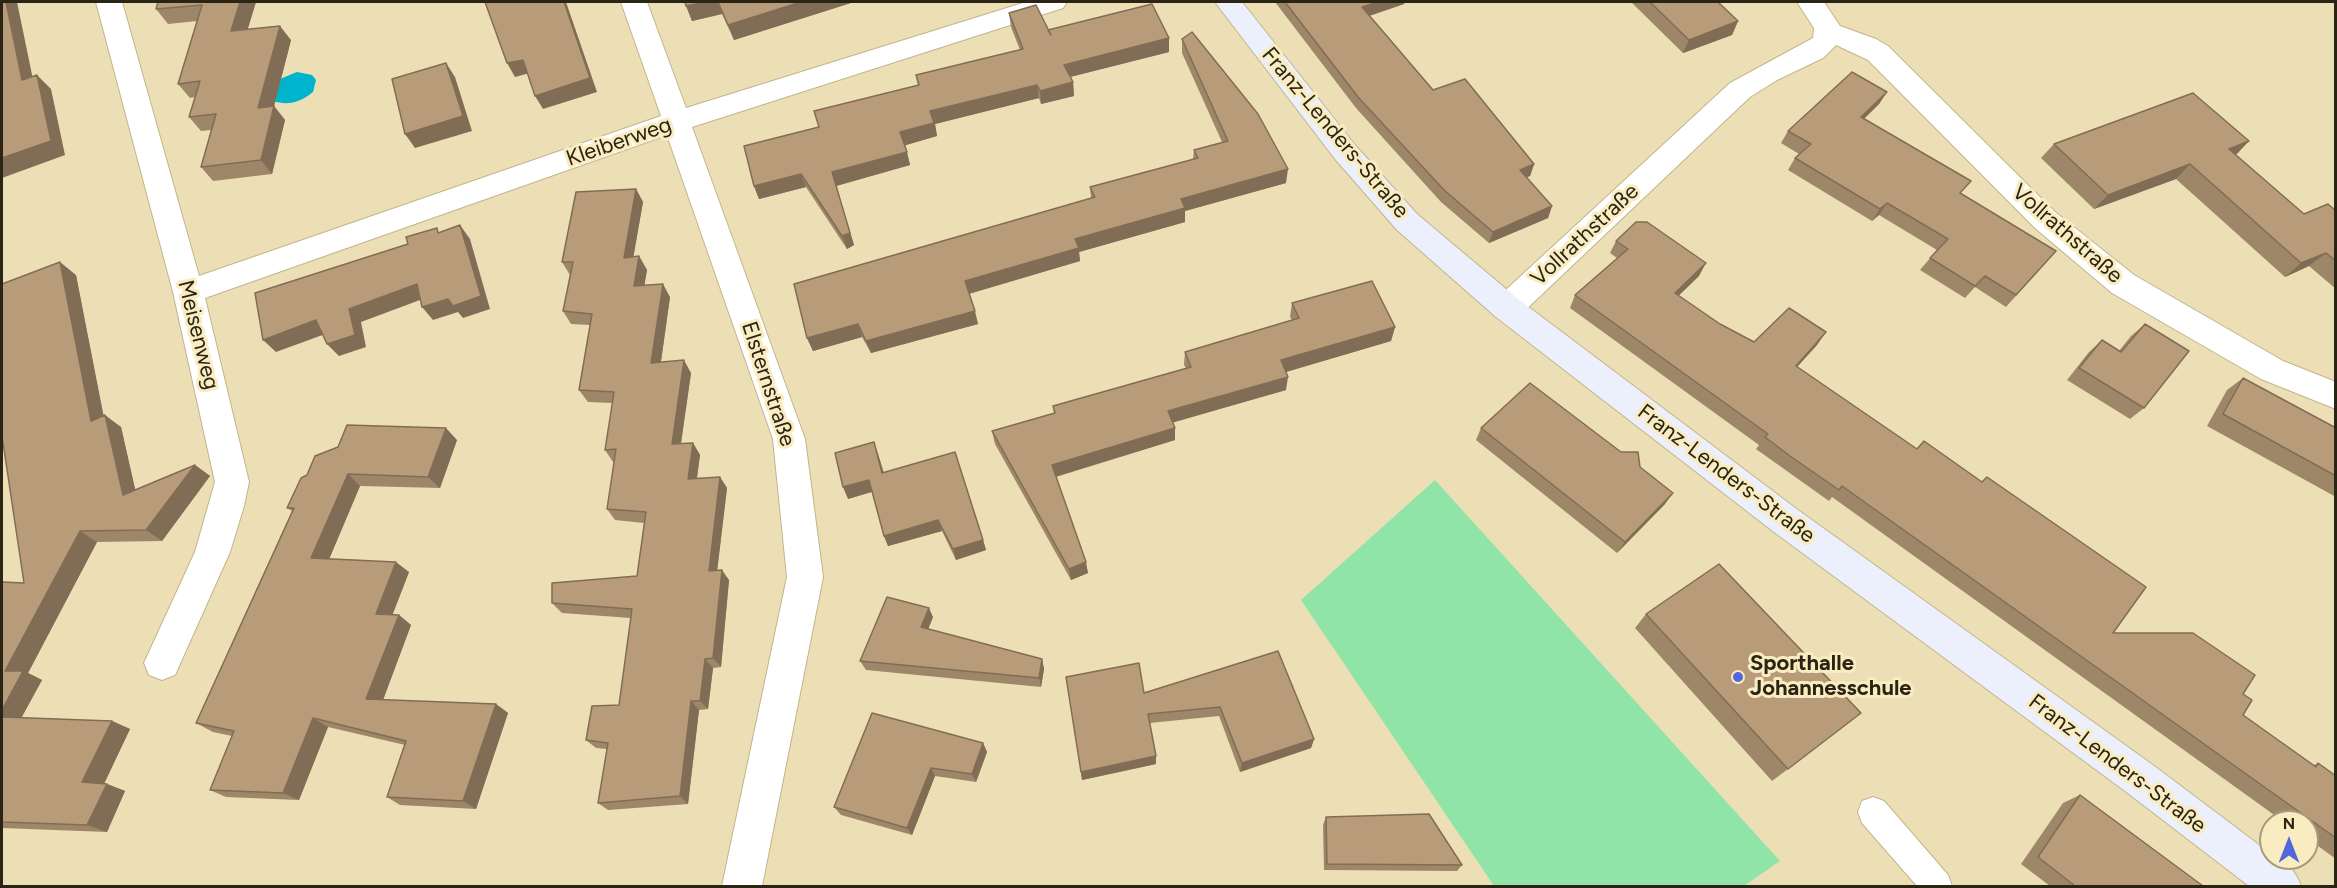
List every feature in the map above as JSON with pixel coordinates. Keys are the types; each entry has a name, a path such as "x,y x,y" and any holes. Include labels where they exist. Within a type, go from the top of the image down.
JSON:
{"street":[{"name":"Meisenweg","path":"109,2 188,292 232,482 227,513 212,555 162,663"},
{"name":"Elsternstraße","path":"634,2 789,439 805,577 742,886"},
{"name":"Kleiberweg","path":"188,292 678,121 1054,2"},
{"name":"Franz-Lenders-Straße","path":"1228,2 1345,152 1407,222 1507,308 1786,521 2143,782 2281,886"},
{"path":"1810,2 1824,17 1829,32"},
{"name":"Vollrathstraße","path":"1507,308 1740,90 1774,69 1814,54 1826,43 1829,32 1867,45 1878,53 2045,220 2123,284 2272,370 2336,396"}],"lane":[{"path":"1873,812 1937,886"}],"green space":[{"path":"1435,480 1780,861 1744,886 1494,886 1301,600"}],"water":[{"path":"297,72 312,75 316,80 313,92 294,102 273,101 280,79"}],"building":[{"path":"2,2 6,2 22,80 37,75 51,141 2,158"},
{"path":"158,2 240,2 231,31 280,26 258,108 274,106 261,160 201,167 216,114 189,117 200,81 178,84 202,5 156,9"},
{"path":"485,2 564,2 590,78 535,96 523,60 507,63"},
{"path":"685,2 706,2 686,6"},
{"path":"718,2 801,2 728,25"},
{"path":"1285,2 1378,2 1362,7 1433,90 1465,79 1534,164 1520,170 1552,206 1493,232 1444,190 1358,97"},
{"path":"1650,2 1718,2 1738,21 1689,40"},
{"path":"1152,4 1169,38 1064,65 1073,82 1040,91 1037,85 930,111 934,123 900,132 907,152 832,172 850,233 842,236 801,174 754,186 744,146 819,127 814,111 919,85 916,75 1023,49 1009,13 1036,5 1048,30"},
{"path":"1192,32 1258,114 1288,169 1181,199 1185,208 1075,239 1079,248 965,281 975,311 866,341 858,324 807,338 794,284 1095,197 1090,187 1198,158 1194,150 1228,141 1182,39"},
{"path":"446,63 463,116 405,134 392,79"},
{"path":"1852,72 1887,92 1861,117 1971,181 1960,193 2056,251 2016,295 1985,276 1975,286 1930,258 1948,239 1887,203 1880,209 1795,158 1811,144 1788,131"},
{"path":"2193,93 2249,141 2229,149 2304,214 2328,204 2336,211 2336,261 2326,253 2301,263 2190,164 2108,195 2054,144"},
{"path":"636,189 624,258 639,256 634,286 663,284 651,363 684,360 672,444 693,443 688,479 720,477 709,571 722,570 713,658 705,659 700,701 691,701 680,796 598,803 608,743 586,740 592,706 619,705 632,609 552,603 552,583 637,576 646,512 607,509 616,449 605,450 614,392 579,390 592,314 563,311 573,262 562,262 576,192"},
{"path":"1636,222 1647,222 1706,263 1675,293 1720,324 1754,342 1789,308 1826,332 1796,366 1917,449 1924,441 1982,482 1987,477 2146,587 2113,633 2193,633 2255,675 2243,694 2252,700 2243,715 2316,767 2318,763 2336,776 2336,838 2319,826 2319,810 2297,810 1842,486 1839,490 1790,456 1765,437 1768,434 1575,295 1628,249 1616,241"},
{"path":"460,225 481,296 453,306 448,299 422,307 417,284 349,309 355,335 327,344 316,320 263,340 255,293 408,244 406,237 437,228 438,233"},
{"path":"60,262 91,421 105,415 123,495 195,465 146,530 80,531 5,671 23,671 2,710 2,582 24,583 2,436 2,284"},
{"path":"1372,281 1395,327 1281,360 1288,377 1168,411 1175,428 1052,465 1086,562 1069,569 992,431 1055,413 1053,406 1191,367 1185,352 1299,318 1292,303"},
{"path":"2145,324 2189,351 2144,408 2079,368 2102,340 2121,352"},
{"path":"2243,378 2336,428 2336,476 2223,414"},
{"path":"1530,383 1621,452 1638,452 1640,467 1673,493 1625,542 1481,428"},
{"path":"347,425 446,428 428,477 348,474 311,558 396,562 376,614 399,615 366,699 496,704 463,801 387,797 406,741 313,718 283,793 210,790 234,731 196,723 294,508 287,508 301,478 307,475 315,456 338,447"},
{"path":"874,442 882,473 955,452 983,540 953,549 938,520 884,536 869,480 843,487 835,453"},
{"name":"Sporthalle Johannesschule","path":"1719,564 1861,713 1788,769 1646,614"},
{"path":"887,597 929,608 921,627 1042,659 1039,678 860,661"},
{"path":"1278,651 1314,739 1242,763 1220,707 1148,714 1156,756 1081,772 1066,677 1139,663 1144,693"},
{"path":"872,713 983,743 972,774 931,768 907,828 834,807"},
{"path":"2,717 112,721 82,782 107,784 87,825 2,822"},
{"path":"2080,795 2203,886 2075,886 2038,857"},
{"path":"1429,814 1462,865 1327,864 1326,817"}],"place":[{"name":"Sporthalle Johannesschule","path":"1738,677"}]}
